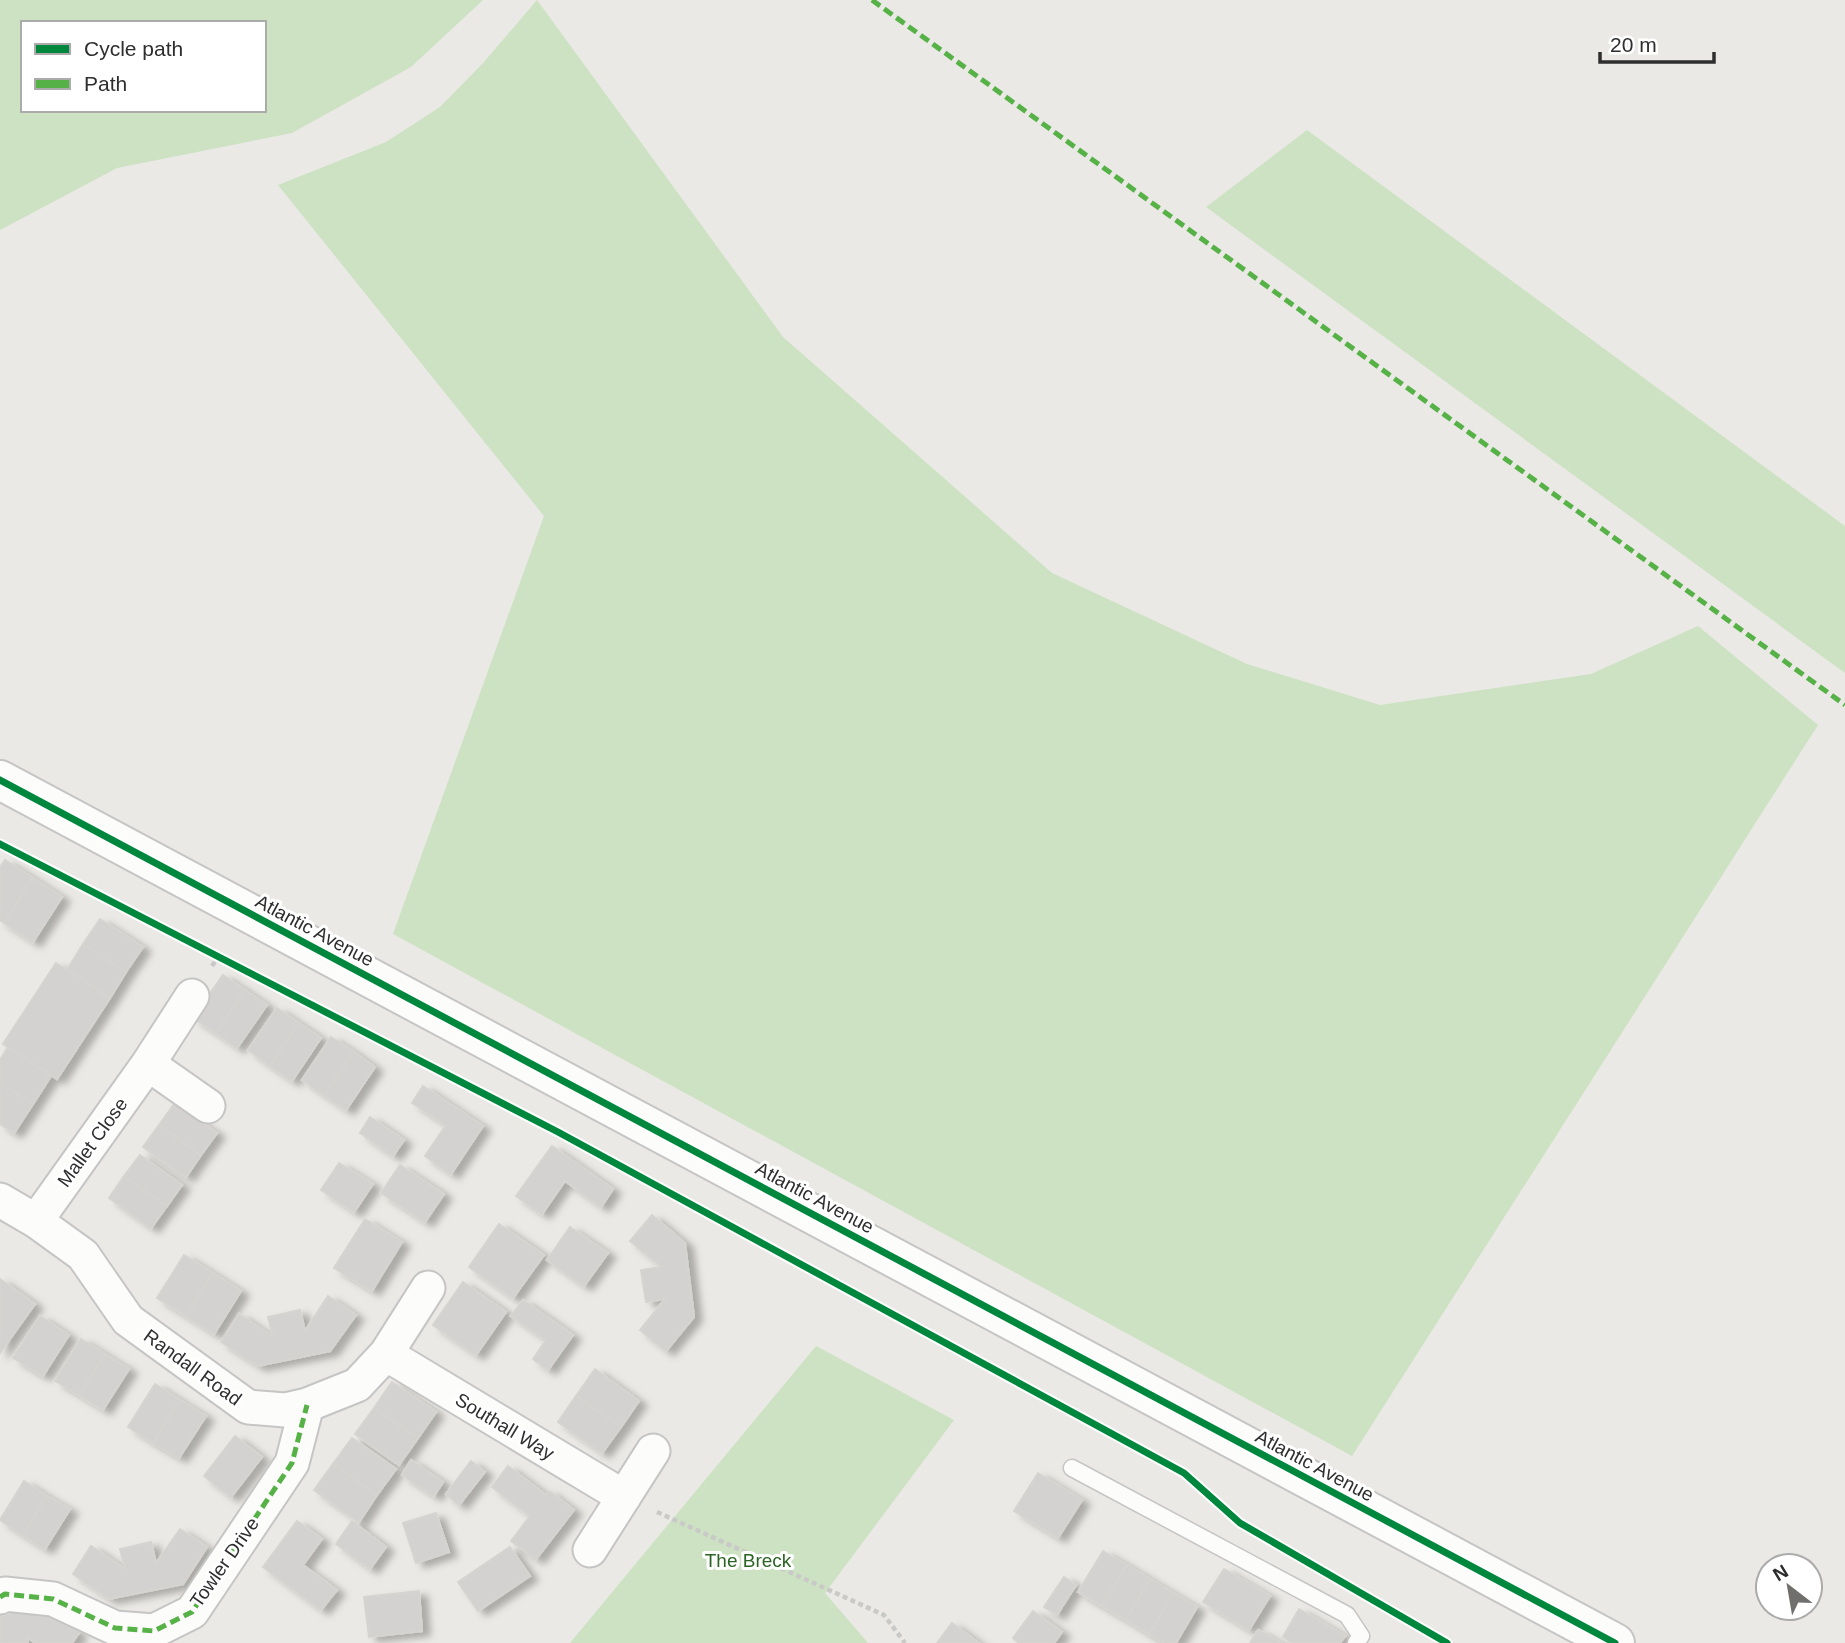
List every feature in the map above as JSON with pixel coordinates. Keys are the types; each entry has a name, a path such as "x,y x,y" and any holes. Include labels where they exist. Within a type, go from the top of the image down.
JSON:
{"street":[{"name":"Atlantic Avenue","path":"0,780 1599,1640"},
{"name":"Mallet Close","path":"36,1221 192,996"},
{"path":"148,1063 208,1106"},
{"name":"Randall Road","path":"0,1200 36,1221 83,1255 128,1320 248,1407 285,1410 307,1405 358,1385 386,1354 428,1288"},
{"name":"Southall Way","path":"386,1354 624,1497"},
{"name":"Towler Drive","path":"0,1597 5,1594 53,1599 115,1628 154,1631 192,1612 292,1463 307,1405"},
{"path":"590,1550 653,1451"}],"lane":[{"path":"1072,1468 1347,1615 1361,1636 1356,1643"}],"path":[{"path":"624,1497 884,1615 905,1643"}],"green space":[{"path":"0,0 483,0 411,67 292,133 117,168 0,230"},
{"path":"537,0 783,337 1052,573 1247,664 1380,705 1591,674 1698,626 1818,725 1352,1456 393,934 544,516 278,185 386,142 440,107 484,62"},
{"path":"1307,130 1845,526 1845,673 1206,207"},
{"name":"The Breck","path":"816,1346 954,1420 825,1593 868,1643 570,1643"}],"building":[{"path":"5,860 33,878 4,923 0,920 0,867"},
{"path":"33,878 62,897 33,942 4,923"},
{"path":"100,919 143,947 126,972 83,944"},
{"path":"83,944 126,972 110,998 67,970"},
{"path":"56,963 110,998 57,1079 3,1044"},
{"path":"223,975 245,990 216,1033 193,1018"},
{"path":"245,990 267,1005 237,1048 216,1033"},
{"path":"277,1008 299,1023 270,1066 248,1050"},
{"path":"299,1023 321,1038 292,1081 270,1066"},
{"path":"331,1037 354,1052 324,1095 302,1080"},
{"path":"8,1047 51,1076 33,1104 0,1083 0,1060"},
{"path":"354,1052 375,1067 346,1110 324,1095"},
{"path":"0,1083 33,1104 14,1133 0,1124"},
{"path":"423,1086 483,1126 451,1174 425,1156 446,1125 412,1103"},
{"path":"174,1104 217,1133 201,1155 159,1125"},
{"path":"370,1117 404,1140 393,1156 360,1133"},
{"path":"159,1125 201,1155 186,1177 143,1147"},
{"path":"552,1146 613,1189 601,1207 565,1181 542,1214 516,1196"},
{"path":"140,1155 182,1185 167,1206 124,1176"},
{"path":"339,1163 373,1184 354,1212 321,1190"},
{"path":"400,1165 444,1194 425,1222 381,1193"},
{"path":"124,1176 167,1206 151,1228 109,1198"},
{"path":"652,1215 685,1243 694,1317 666,1351 640,1330 665,1299 646,1302 641,1270 662,1267 630,1241"},
{"path":"365,1219 402,1242 372,1291 334,1268"},
{"path":"499,1224 544,1255 513,1298 469,1267"},
{"path":"570,1227 608,1253 584,1286 547,1260"},
{"path":"184,1255 213,1273 186,1316 157,1298"},
{"path":"213,1273 241,1291 214,1334 186,1316"},
{"path":"0,1279 35,1304 0,1353"},
{"path":"463,1282 506,1312 476,1355 433,1325"},
{"path":"328,1296 356,1315 330,1351 258,1366 221,1342 239,1314 273,1337 268,1317 300,1310 305,1331"},
{"path":"523,1300 573,1335 548,1370 533,1359 546,1340 511,1316"},
{"path":"40,1316 69,1335 43,1376 13,1358"},
{"path":"81,1339 105,1354 79,1395 55,1381"},
{"path":"105,1354 129,1369 103,1410 79,1395"},
{"path":"595,1369 639,1401 621,1427 576,1396"},
{"path":"392,1382 436,1412 418,1438 374,1408"},
{"path":"155,1384 180,1400 153,1443 128,1427"},
{"path":"576,1396 621,1427 602,1453 558,1422"},
{"path":"180,1400 206,1416 179,1458 153,1443"},
{"path":"374,1408 418,1438 399,1465 355,1434"},
{"path":"235,1436 262,1457 231,1497 204,1476"},
{"path":"352,1438 396,1469 377,1495 333,1464"},
{"path":"411,1460 443,1482 434,1496 402,1475"},
{"path":"471,1461 485,1472 459,1505 446,1494"},
{"path":"333,1464 377,1495 359,1522 314,1490"},
{"path":"508,1466 546,1495 549,1491 574,1510 536,1559 511,1541 530,1516 492,1487"},
{"path":"1038,1473 1082,1500 1058,1538 1014,1511"},
{"path":"24,1481 47,1496 23,1535 0,1520"},
{"path":"47,1496 70,1509 45,1549 23,1535"},
{"path":"436,1513 449,1552 416,1563 403,1523"},
{"path":"297,1521 322,1539 303,1565 337,1590 321,1610 263,1567"},
{"path":"352,1521 386,1547 370,1569 336,1544"},
{"path":"180,1529 207,1547 183,1584 109,1599 73,1574 91,1546 125,1569 120,1549 151,1542 156,1563"},
{"path":"510,1547 530,1576 478,1611 458,1582"},
{"path":"1103,1551 1127,1565 1102,1606 1078,1592"},
{"path":"1127,1565 1150,1579 1126,1620 1102,1606"},
{"path":"1224,1569 1270,1596 1249,1630 1203,1602"},
{"path":"1064,1577 1076,1585 1057,1615 1044,1607"},
{"path":"1150,1579 1173,1593 1149,1634 1126,1620"},
{"path":"419,1591 422,1631 369,1637 364,1597"},
{"path":"1173,1593 1197,1607 1176,1643 1165,1643 1149,1634"},
{"path":"43,1608 79,1633 72,1643 35,1643 27,1637 28,1643 0,1643 0,1616"},
{"path":"1299,1609 1345,1636 1340,1643 1293,1643 1283,1637"},
{"path":"1033,1611 1062,1632 1054,1643 1019,1643 1013,1638"},
{"path":"952,1623 979,1643 937,1643"},
{"path":"1258,1630 1281,1643 1250,1643"}],"marked path":[{"path":"872,0 1845,705"},
{"path":"0,1597 5,1594 53,1599 115,1628 154,1631 192,1612 292,1463 307,1405"}],"cycle path":[{"path":"0,780 1615,1643"},
{"path":"0,844 558,1132 1184,1473 1240,1523 1447,1643"}]}
